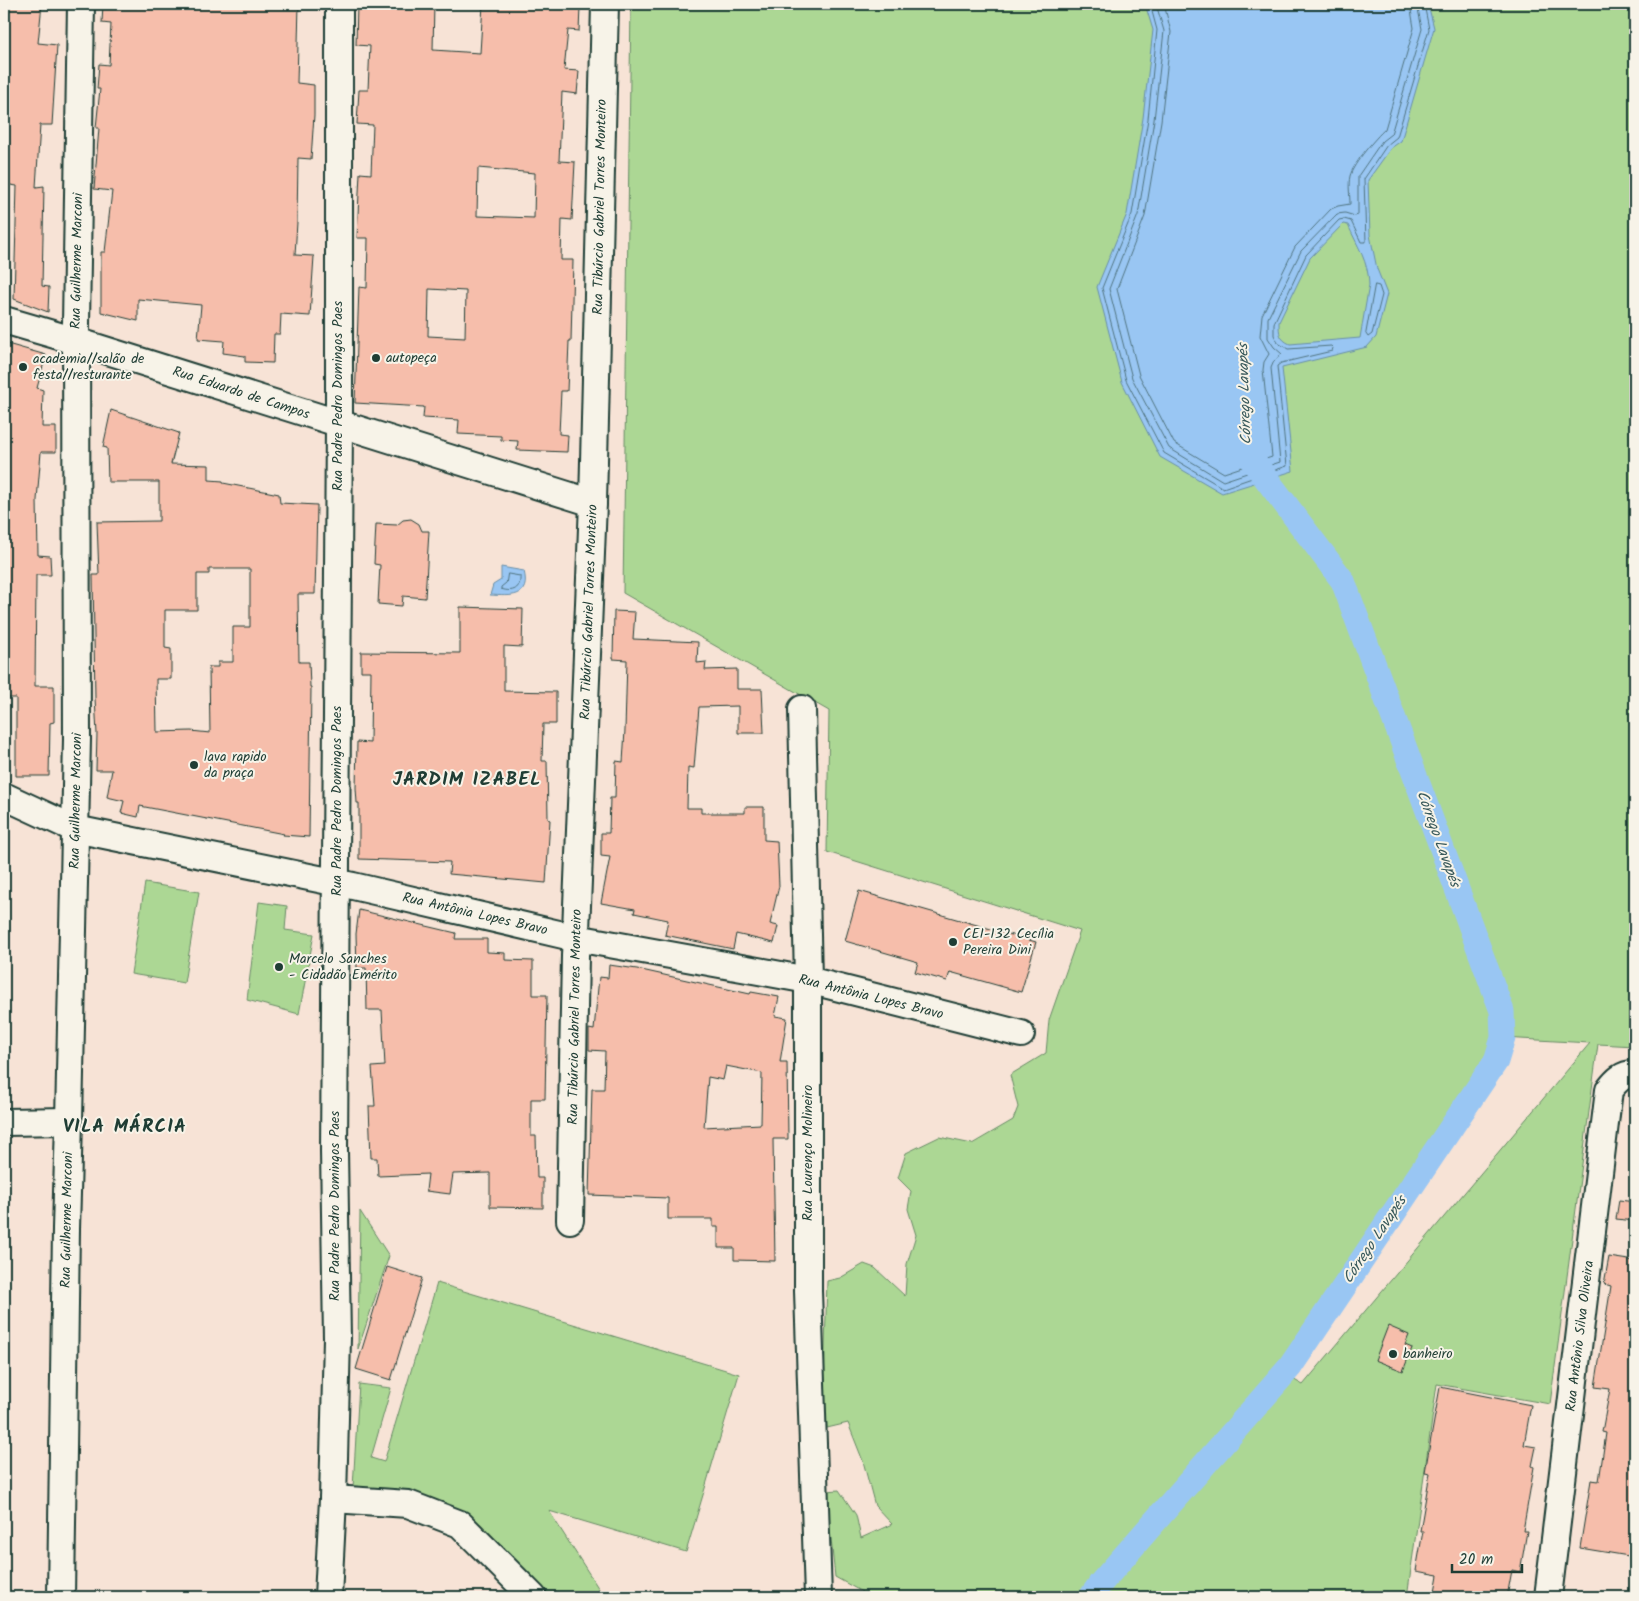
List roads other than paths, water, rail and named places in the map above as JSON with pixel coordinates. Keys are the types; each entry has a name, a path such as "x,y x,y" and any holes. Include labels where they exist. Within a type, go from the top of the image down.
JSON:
{"street":[{"name":"Rua Guilherme Marconi","path":"61,1597 66,1229 70,1121 77,738 76,341 81,4"},
{"name":"Rua Padre Pedro Domingos Paes","path":"328,1597 333,1500 337,1338 334,1151 339,424 339,4"},
{"name":"Rua Tibúrcio Gabriel Torres Monteiro","path":"570,1220 576,938 593,503 605,4"},
{"name":"Rua Eduardo de Campos","path":"4,320 593,503"},
{"name":"Rua Lourenço Molineiro","path":"802,710 808,980 808,1291 818,1597"},
{"name":"Rua Antônia Lopes Bravo","path":"4,796 75,829 336,883 576,938 808,980 1021,1034"},
{"name":"Rua Antônio Silva Oliveira","path":"1548,1597 1609,1090 1627,1076"},
{"path":"4,1122 70,1121"},
{"path":"333,1500 408,1504 460,1524 533,1597"}],"water":[{"path":"1145,4 1428,4 1434,28 1401,141 1391,148 1368,180 1370,235 1377,269 1387,294 1376,337 1367,347 1282,368 1293,471 1222,493 1160,457 1122,382 1097,287 1127,214 1143,118 1153,30","holes":["1343,224 1348,225 1362,254 1367,269 1369,285 1360,338 1290,344 1280,335 1279,322 1310,258"]},
{"path":"501,567 524,571 525,580 522,591 505,596 490,595 493,585 501,580"}],"waterway":[{"name":"Córrego Lavapés","path":"1091,1597 1100,1584 1290,1367 1496,1061 1503,1038 1502,1011 1343,581 1247,453"}],"place":[{"name":"autopeça","path":"376,358"},
{"name":"academia//salão de festa//resturante","path":"23,367"},
{"name":"lava rapido da praça","path":"194,765"},
{"name":"CEI-132 Cecília Pereira Dini","path":"953,942"},
{"name":"Marcelo Sanches - Cidadão Emérito","path":"279,967"},
{"name":"banheiro","path":"1393,1354"}],"district":[{"name":"JARDIM IZABEL","path":"467,780"},
{"name":"VILA MÁRCIA","path":"125,1127"}]}
